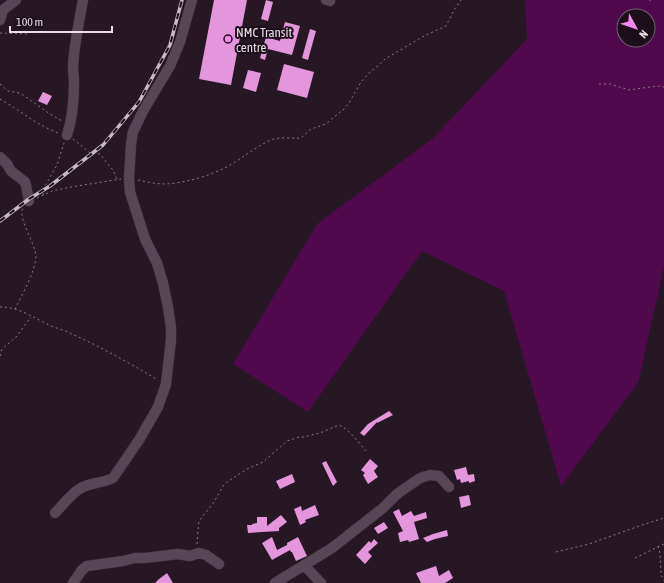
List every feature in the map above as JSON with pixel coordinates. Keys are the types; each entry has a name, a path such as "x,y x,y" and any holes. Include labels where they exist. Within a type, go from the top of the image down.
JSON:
{"street":[{"path":"0,20 3,10 16,0"},
{"path":"67,134 74,106 73,68 76,33 83,0"},
{"path":"55,513 82,487 113,478 139,440 158,407 166,384 171,340 168,307 157,263 145,239 130,192 129,179 131,144 133,132 143,111 170,66 180,42 192,0"},
{"path":"0,157 12,171 25,182 29,201"},
{"path":"275,583 332,548 383,508 397,494 420,478 430,475 439,476 449,487"},
{"path":"73,583 82,570 87,566 135,558 178,554 190,556 199,554 206,555 214,559 219,564"},
{"path":"304,565 321,583"}],"path":[{"path":"15,309 32,272 36,256 21,214 21,210 29,201 52,191 117,180 129,179 164,184 178,183 219,171 272,140 302,138 311,129 323,126 344,109 361,82 379,64 424,36 446,26 461,0"},
{"path":"0,34 28,34"},
{"path":"0,84 8,90 23,95 57,118 70,124"},
{"path":"599,84 610,84 629,90 657,86 664,87"},
{"path":"43,195 45,186 57,165 67,134"},
{"path":"0,308 7,307 15,309 53,327 73,334 166,384"},
{"path":"0,356 2,349 16,337 32,317"},
{"path":"196,554 199,521 219,495 223,486 247,469 263,462 288,441 299,437 320,433 339,425 351,434 366,451"},
{"path":"556,552 589,544 664,518"},
{"path":"635,558 664,544"},
{"path":"658,546 661,574 664,581"}],"shaded area":[{"path":"525,0 664,0 664,267 638,383 561,486 504,291 422,251 308,412 233,364 317,224 432,139 527,39"}],"building":[{"path":"214,0 247,0 231,85 199,79"},
{"path":"266,0 273,2 268,21 261,19"},
{"path":"285,22 300,26 292,55 268,49 265,60 260,58 266,37 280,41"},
{"path":"310,29 316,31 308,60 302,58"},
{"path":"284,64 314,72 307,98 277,90"},
{"path":"248,70 261,73 256,92 243,88"},
{"path":"43,92 52,96 47,105 38,101"},
{"path":"389,411 393,415 377,422 364,436 360,433 368,424"},
{"path":"370,459 378,466 374,471 378,477 368,484 363,475 365,473 361,470"},
{"path":"326,461 337,482 333,486 322,463"},
{"path":"466,467 468,475 474,474 475,481 461,483 460,479 457,480 454,470"},
{"path":"292,474 295,482 280,489 276,481"},
{"path":"469,495 471,505 461,508 459,497"},
{"path":"315,505 319,515 305,520 306,522 300,525 294,509 301,506 302,511"},
{"path":"399,509 402,516 411,511 414,516 426,512 427,518 414,522 419,539 409,542 408,540 400,542 398,533 403,531 393,512"},
{"path":"281,515 287,522 279,528 279,531 248,533 247,525 257,523 257,517 267,517 267,526"},
{"path":"384,522 388,528 378,534 374,528"},
{"path":"447,530 448,536 427,542 423,538 433,534"},
{"path":"272,537 277,550 298,537 307,556 296,561 290,550 272,560 262,543"},
{"path":"374,539 378,543 368,552 372,556 365,564 356,555 369,541 371,543"},
{"path":"436,566 439,576 449,570 453,578 445,583 421,583 416,573"},
{"path":"167,573 173,583 155,583 159,579"}],"railway":[{"path":"0,221 29,199 50,186 103,145 139,102 170,45 182,0"}],"place":[{"name":"NMC Transit centre","path":"228,39"}]}
